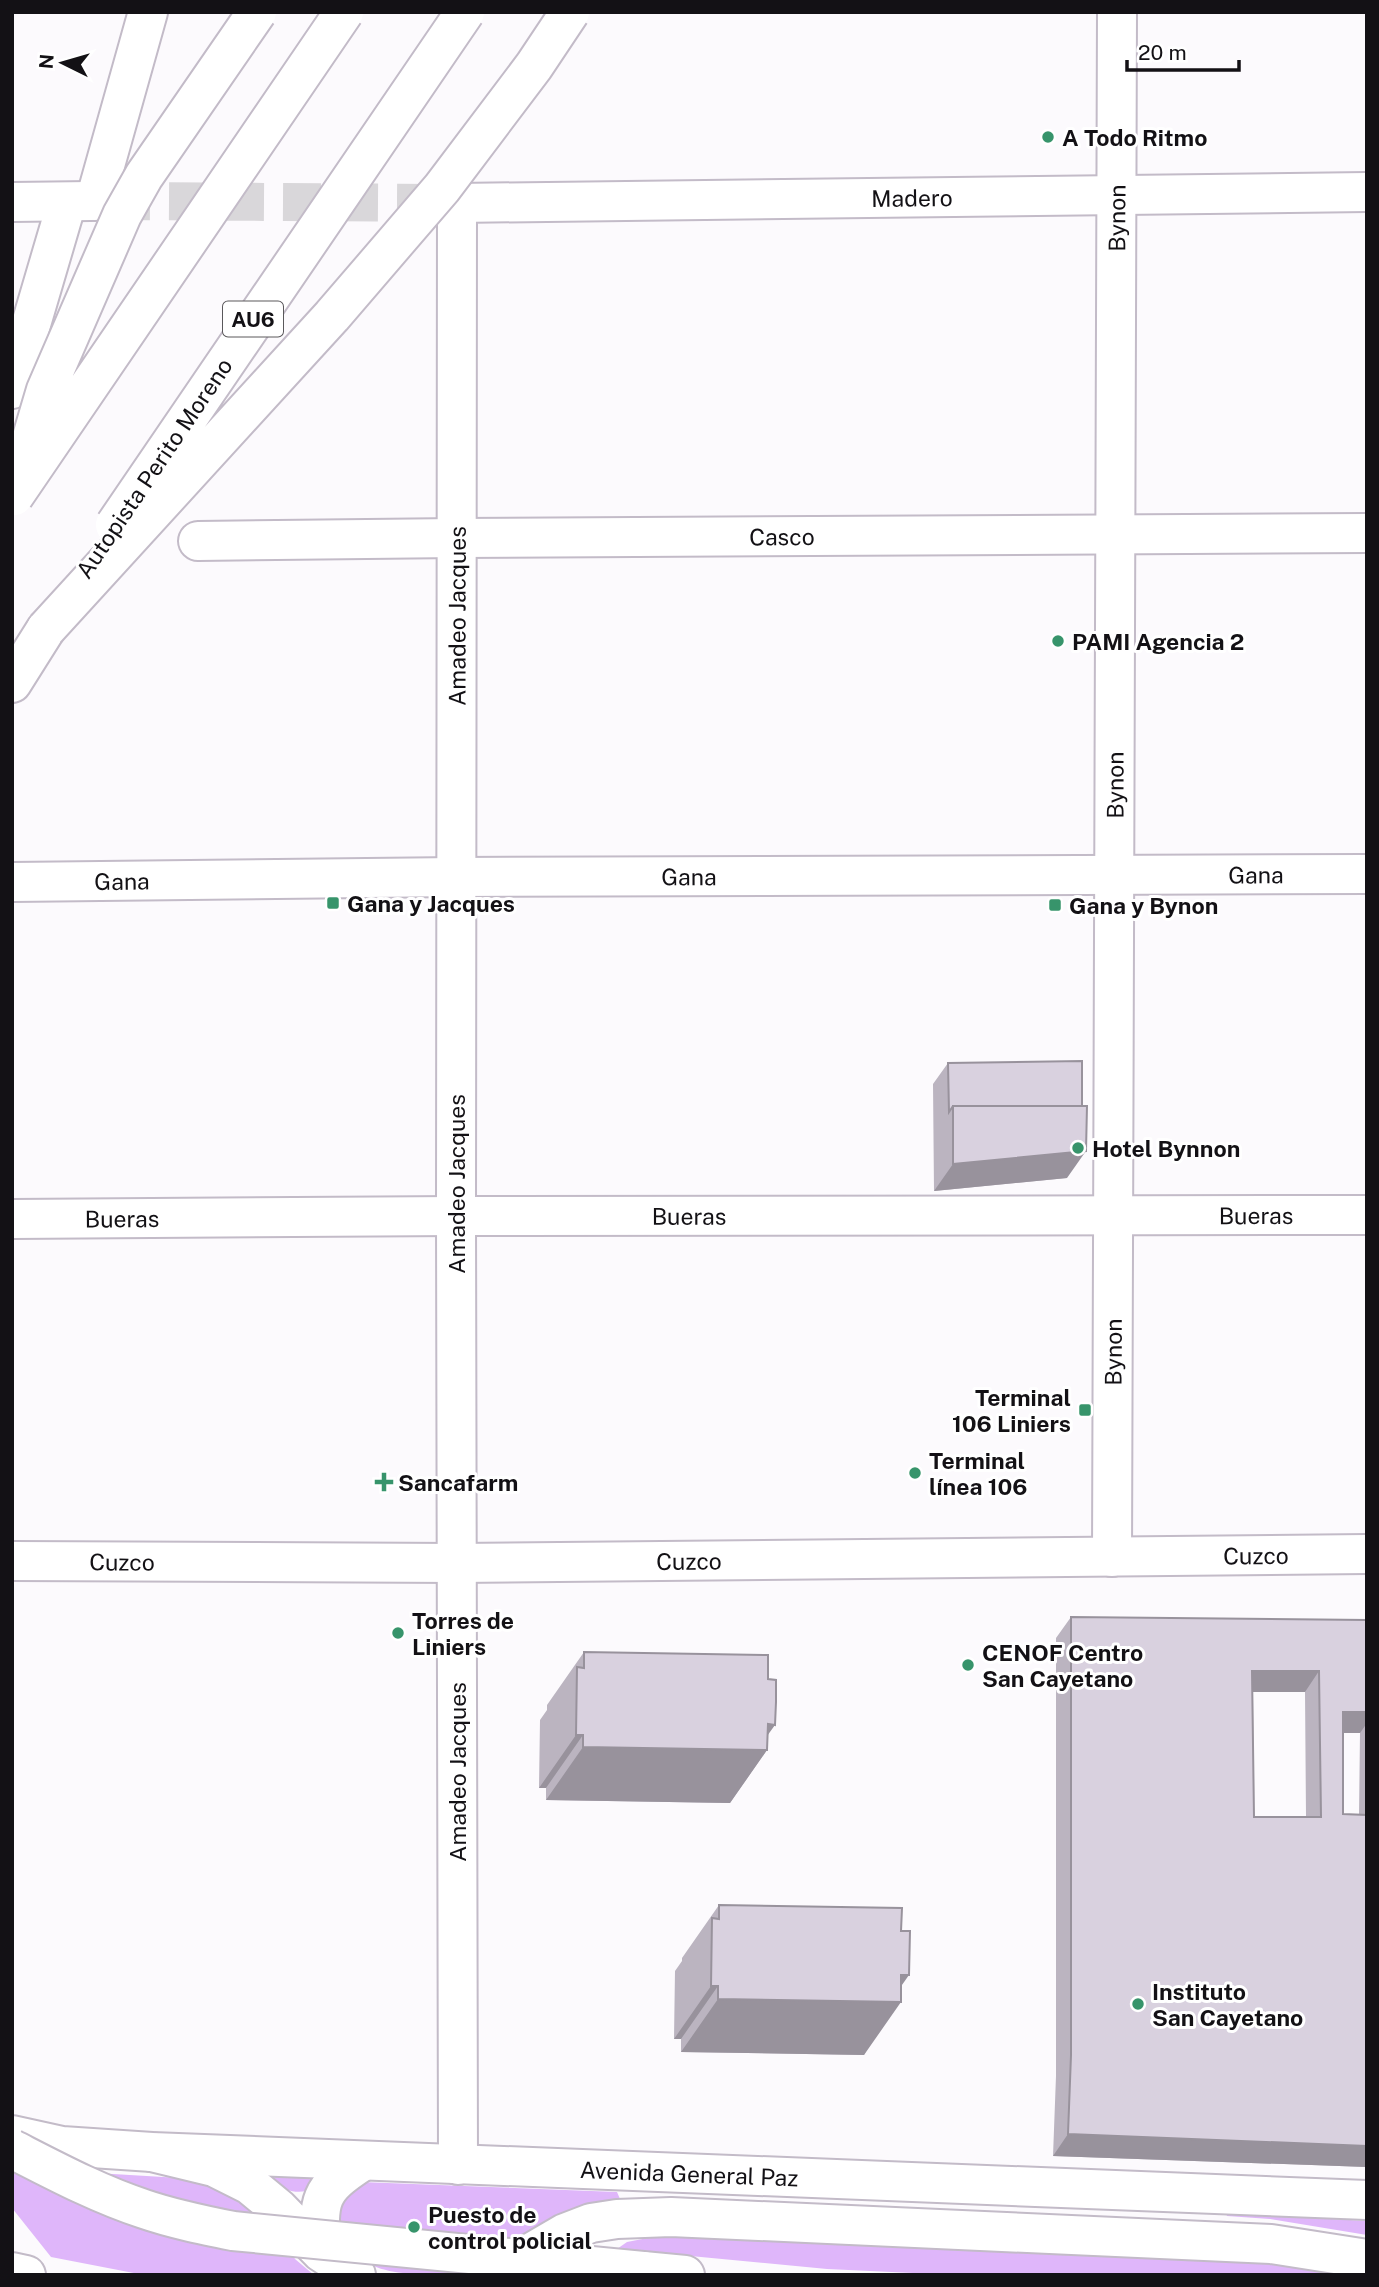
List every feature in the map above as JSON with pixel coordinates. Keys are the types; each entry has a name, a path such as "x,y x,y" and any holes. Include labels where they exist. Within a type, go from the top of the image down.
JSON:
{"main road":[{"path":"12,389 91,201 148,12"},
{"path":"13,498 46,390 122,215 144,176 257,12"},
{"path":"13,498 344,12"},
{"name":"Autopista Perito Moreno","path":"12,683 259,311 465,12"},
{"path":"46,629 323,326 442,188 534,66 570,12"},
{"name":"Bynon","path":"1112,1558 1116,12"},
{"name":"Madero","path":"457,203 1367,192"},
{"path":"12,202 91,201"},
{"name":"Amadeo Jacques","path":"457,203 458,2165"},
{"name":"Casco","path":"198,541 1367,533"},
{"name":"Gana","path":"12,882 457,877 1367,874"},
{"name":"Bueras","path":"12,1219 1367,1215"},
{"name":"Cuzco","path":"12,1560 457,1563 1367,1554"},
{"name":"Avenida General Paz","path":"12,2135 62,2146 152,2152 1367,2200"},
{"path":"12,2149 74,2180 142,2209 233,2231 685,2275"},
{"path":"152,2152 214,2167 250,2185 279,2209 321,2252 356,2275"},
{"path":"321,2252 319,2215 323,2197 336,2179 363,2161"},
{"path":"481,2275 591,2222 671,2217 1271,2244 1367,2259"},
{"path":"12,2272 26,2275"}],"shaded area":[{"path":"250,2165 327,2166 306,2191 298,2192 283,2188"},
{"path":"12,2168 197,2179 266,2215 295,2259 314,2275 144,2275 51,2257 12,2208"},
{"path":"361,2182 617,2192 620,2199 582,2207 461,2272 408,2274 381,2269 360,2258 332,2211"},
{"path":"1226,2213 1367,2221 1367,2235 1270,2219 1227,2216"},
{"path":"663,2235 1268,2262 1364,2275 956,2275 827,2269 617,2249 627,2242"}],"building":[{"path":"1082,1061 1082,1106 953,1106 949,1112 948,1063"},
{"path":"953,1106 1087,1106 1086,1151 953,1164"},
{"name":"Instituto San Cayetano","path":"1071,1617 1367,1620 1367,1712 1343,1712 1343,1814 1367,1815 1367,2146 1068,2134 1071,2055","holes":["1252,1671 1319,1671 1321,1817 1254,1817"]},
{"path":"584,1652 768,1655 768,1679 776,1680 776,1702 775,1725 768,1724 767,1750 583,1747 583,1735 576,1735 577,1667 584,1668"},
{"path":"719,1905 902,1908 901,1931 910,1931 909,1975 901,1975 901,2002 718,1999 718,1986 711,1986 712,1918 719,1919"}],"tunnel":[{"path":"112,201 455,203"}],"place":[{"name":"A Todo Ritmo","path":"1048,137"},
{"name":"PAMI Agencia 2","path":"1058,641"},
{"name":"Gana y Jacques","path":"333,903"},
{"name":"Gana y Bynon","path":"1055,905"},
{"name":"Hotel Bynnon","path":"1078,1148"},
{"name":"Terminal 106 Liniers","path":"1085,1410"},
{"name":"Terminal línea 106","path":"915,1473"},
{"name":"Sancafarm","path":"384,1482"},
{"name":"Torres de Liniers","path":"398,1633"},
{"name":"CENOF Centro San Cayetano","path":"968,1665"},
{"name":"Instituto San Cayetano","path":"1138,2004"},
{"name":"Puesto de control policial","path":"414,2227"}]}
